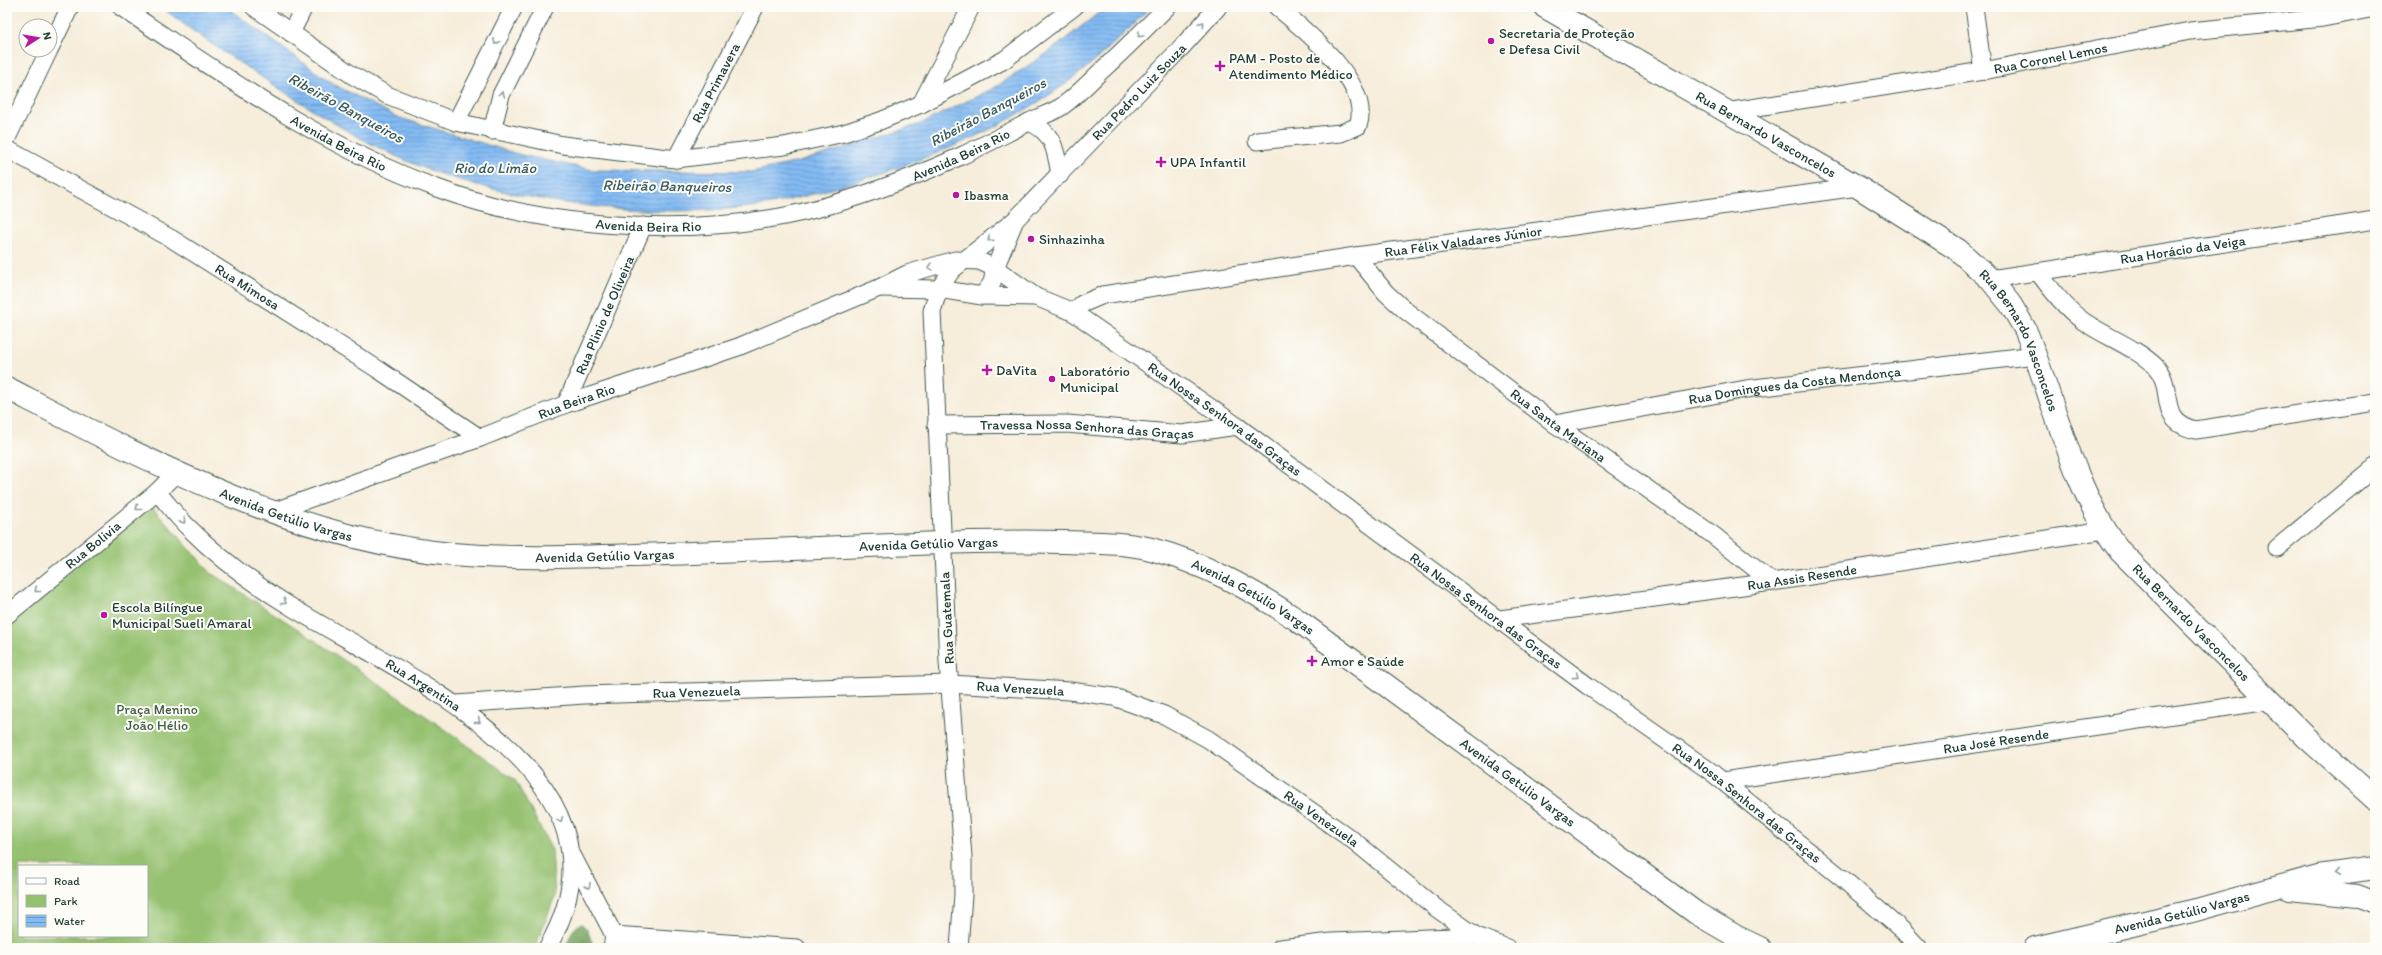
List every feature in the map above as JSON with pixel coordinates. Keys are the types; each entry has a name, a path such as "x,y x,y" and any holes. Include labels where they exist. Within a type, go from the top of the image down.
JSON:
{"main road":[{"name":"Rua Bernardo Vasconcelos","path":"1545,7 1858,187 1958,250 1990,279 2011,304 2025,329 2036,355 2085,492 2104,530 2120,551 2269,701 2375,799"},
{"name":"Avenida Getúlio Vargas","path":"7,388 177,472 272,512 352,537 449,554 555,558 943,542 1018,542 1123,545 1148,548 1190,560 1261,596 1296,619 1696,913 1736,938 1760,948"},
{"name":"Avenida Getúlio Vargas","path":"2035,948 2281,888 2318,876 2375,868"},
{"name":"Avenida Getúlio Vargas","path":"2281,888 2357,896 2375,903"}],"street":[{"path":"58,32 70,7"},
{"name":"Avenida Beira Rio","path":"121,7 254,96 321,135 378,163 433,187 493,207 543,217 643,226 743,222 785,215 833,204 937,166 995,140 1060,108 1122,52 1167,7"},
{"path":"254,7 352,75 388,95 456,122 492,131 584,148 676,159 784,146 851,130 880,121 921,104 1004,60 1074,7"},
{"path":"291,33 304,7"},
{"path":"456,122 514,7"},
{"path":"492,131 500,95 545,7"},
{"name":"Rua Primavera","path":"676,159 755,7"},
{"path":"921,104 971,7"},
{"name":"Rua Pedro Luiz Souza","path":"1060,175 1218,7"},
{"path":"1257,141 1341,133 1358,126 1361,117 1360,105 1353,85 1312,38 1277,7"},
{"path":"1974,7 1984,71"},
{"name":"Rua Coronel Lemos","path":"1726,112 1984,71 2190,31 2322,12 2375,8"},
{"path":"7,138 46,58"},
{"path":"1060,108 1052,124 1054,137 1064,150 1081,151"},
{"path":"1029,122 1040,126 1051,139 1057,154 1060,175"},
{"name":"Rua Mimosa","path":"7,149 172,239 379,370 480,438"},
{"name":"Rua Beira Rio","path":"939,289 952,270 1015,220 1060,175"},
{"name":"Rua Félix Valadares Júnior","path":"1073,312 1082,304 1103,295 1356,256 1858,187"},
{"name":"Rua Beira Rio","path":"879,288 939,289 974,294 992,283 995,268 1015,220"},
{"name":"Rua Horácio da Veiga","path":"1990,279 2375,220"},
{"name":"Rua Plinio de Oliveira","path":"566,404 643,226"},
{"name":"Rua Santa Mariana","path":"1356,256 1386,293 1406,311 1555,424 1713,535 1772,582"},
{"path":"966,259 963,272 974,294"},
{"name":"Rua Beira Rio","path":"272,512 480,438 566,404 738,346 924,268 966,259 979,261 995,268"},
{"name":"Rua Nossa Senhora das Graças","path":"995,268 1036,298 1073,312 1237,426 1500,619 1588,686 1722,780 1843,879 1902,930 1919,948"},
{"path":"2038,272 2063,303 2082,320 2143,357 2156,367 2162,376 2170,414 2177,423 2187,428 2196,430 2375,402"},
{"name":"Rua Guatemala","path":"939,289 932,311 936,425 950,684 963,857 963,895 959,948"},
{"name":"Rua Nossa Senhora das Graças","path":"974,294 1036,298"},
{"name":"Rua Domingues da Costa Mendonça","path":"1555,424 1746,389 2036,355"},
{"name":"Travessa Nossa Senhora das Graças","path":"936,425 1066,424 1182,434 1237,426"},
{"path":"2278,548 2375,468"},
{"name":"Rua Bolivia","path":"7,615 157,492 177,472"},
{"name":"Rua Argentina","path":"157,492 189,529 233,566 265,589 457,704 519,757 541,785 565,832 570,851 570,886 567,905 547,948"},
{"name":"Rua Assis Resende","path":"1500,619 1772,582 2104,530"},
{"name":"Rua Venezuela","path":"457,704 584,695 950,684 1070,691 1114,697 1164,714 1208,739 1347,837 1436,908 1476,936 1507,948"},
{"name":"Rua José Resende","path":"1722,780 2269,701"},
{"path":"570,851 613,941 797,948"},
{"path":"1280,948 1332,942 1476,936"}],"green space":[{"name":"Praça Menino João Hélio","path":"148,502 211,573 307,635 452,734 515,780 552,850 555,896 535,948 7,948 7,627"},
{"path":"581,923 587,929 594,948 565,948 573,930"}],"water":[{"name":"Rio do Limão","path":"161,7 226,7 333,84 397,117 521,155 593,170 751,172 799,162 920,124 994,88 1049,52 1106,7 1151,7 1097,59 1061,87 1012,118 959,144 905,165 851,183 787,201 765,205 722,209 675,211 578,205 530,197 483,187 439,173 398,157 334,123 231,57"}],"place":[{"name":"Secretaria de Proteção e Defesa Civil","path":"1491,41"},
{"name":"PAM - Posto de Atendimento Médico","path":"1220,66"},
{"name":"UPA Infantil","path":"1161,162"},
{"name":"Ibasma","path":"956,195"},
{"name":"Sinhazinha","path":"1031,239"},
{"name":"DaVita","path":"987,370"},
{"name":"Laboratório Municipal","path":"1052,379"},
{"name":"Escola Bilíngue Municipal Sueli Amaral","path":"104,615"},
{"name":"Amor e Saúde","path":"1312,661"}],"water label":[{"name":"Ribeirão Banqueiros","path":"346,108"},
{"name":"Ribeirão Banqueiros","path":"988,112"},
{"name":"Ribeirão Banqueiros","path":"667,186"}]}
